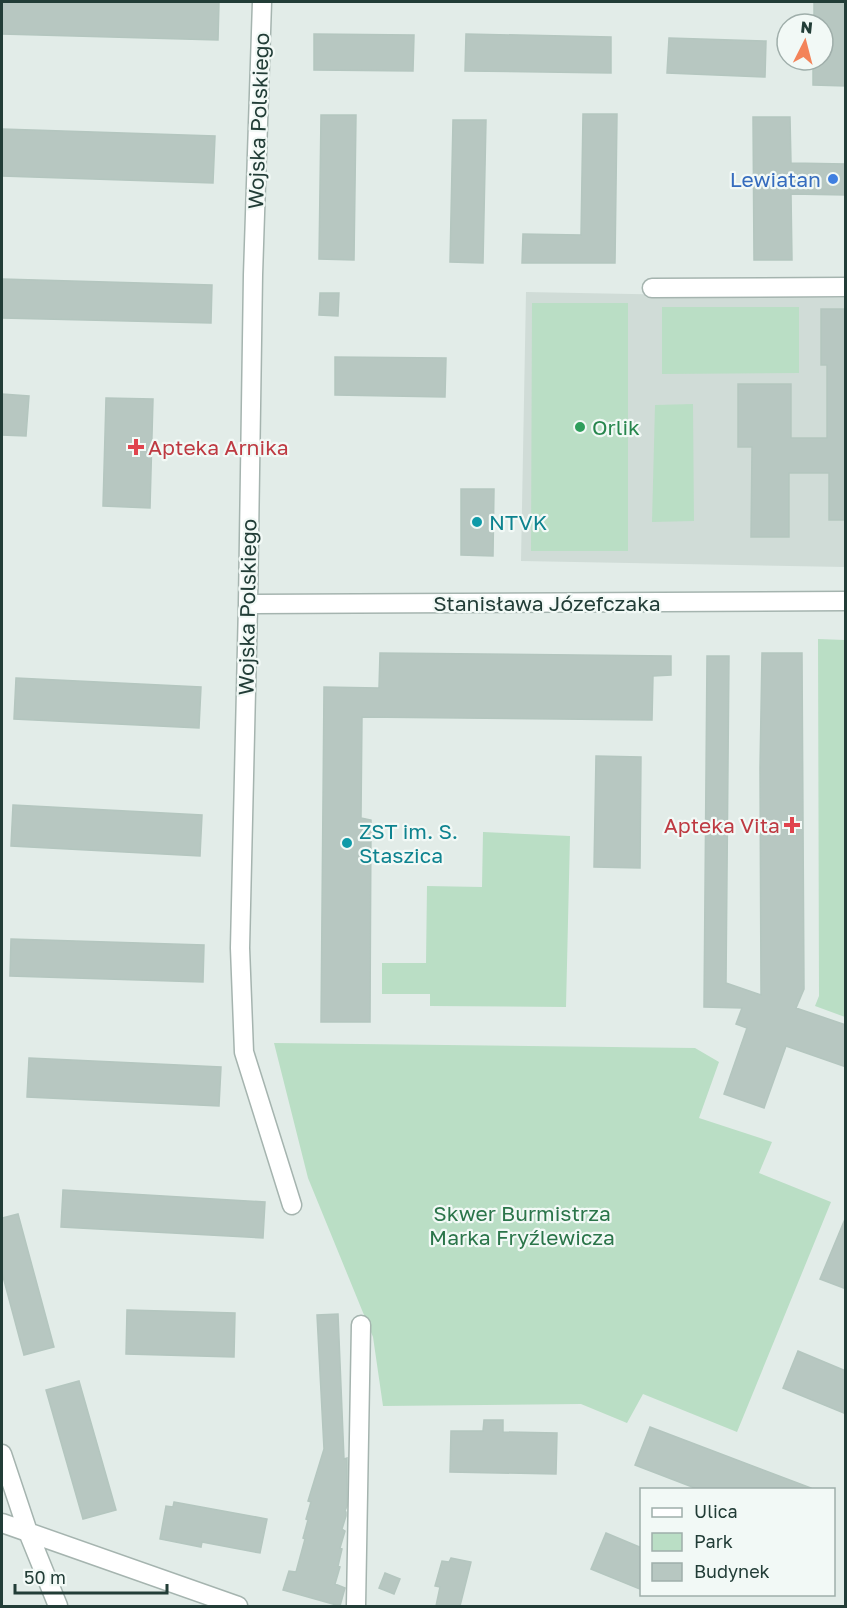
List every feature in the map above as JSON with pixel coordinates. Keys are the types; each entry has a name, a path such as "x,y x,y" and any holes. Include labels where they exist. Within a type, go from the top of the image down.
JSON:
{"street":[{"name":"Wojska Polskiego","path":"262,2 253,275 240,948 244,1052 292,1205"},
{"path":"652,288 846,287"},
{"name":"Stanisława Józefczaka","path":"248,604 846,601"},
{"path":"356,1606 361,1325"},
{"path":"2,1454 28,1532 58,1606"},
{"path":"2,1523 238,1606"}],"shaded area":[{"path":"526,292 845,298 845,567 521,561"}],"green space":[{"name":"Orlik","path":"532,303 628,303 628,551 531,551"},
{"path":"662,307 799,307 799,373 662,374"},
{"path":"693,404 694,521 652,522 655,405"},
{"path":"818,639 845,640 845,1017 815,1006 819,996"},
{"path":"483,832 570,836 566,1007 430,1006 430,994 382,994 382,963 426,963 427,886 482,887"},
{"name":"Skwer Burmistrza Marka Fryźlewicza","path":"274,1043 695,1048 719,1062 699,1118 772,1142 759,1173 831,1202 737,1432 643,1394 627,1423 581,1404 383,1406 373,1337 308,1178"}],"building":[{"path":"2,2 219,2 218,40 2,34"},
{"path":"814,2 846,2 846,86 813,85 813,72 835,72 835,12 814,12"},
{"path":"314,34 414,35 413,71 314,70"},
{"path":"466,34 611,37 611,73 465,71"},
{"path":"669,38 766,41 765,77 667,73"},
{"path":"583,114 617,114 615,263 522,263 523,234 581,235"},
{"path":"321,115 356,115 354,260 319,259"},
{"path":"753,117 790,117 791,163 846,164 846,195 791,194 792,260 754,260"},
{"path":"453,120 486,120 483,263 450,262"},
{"path":"2,129 215,136 213,183 2,176"},
{"path":"2,279 212,285 211,323 2,318"},
{"path":"320,293 339,293 338,316 319,315"},
{"path":"821,309 846,309 846,520 829,520 829,473 789,473 789,537 751,537 752,447 738,447 738,384 791,384 791,438 827,438 827,365 821,365"},
{"path":"335,357 446,358 445,397 335,395"},
{"path":"2,394 29,396 26,436 2,435"},
{"path":"106,398 153,399 150,508 103,506"},
{"name":"NTVK","path":"461,489 494,489 493,556 461,555"},
{"name":"ZST im. S. Staszica","path":"380,653 671,656 671,675 653,676 652,720 362,717 361,818 371,820 370,1022 321,1022 324,687 379,688"},
{"path":"762,653 802,653 804,989 796,1008 846,1025 846,1067 786,1046 764,1108 724,1094 747,1028 736,1024 742,1008 704,1007 707,656 729,656 726,983 761,995"},
{"path":"16,678 201,687 199,728 14,719"},
{"path":"596,756 641,757 640,868 594,867"},
{"path":"13,805 202,815 200,856 11,846"},
{"path":"11,939 204,945 203,982 10,976"},
{"path":"29,1058 221,1067 219,1106 27,1097"},
{"path":"63,1190 265,1202 263,1238 61,1227"},
{"path":"18,1214 54,1347 24,1355 2,1273 2,1218"},
{"path":"846,1220 846,1289 820,1279"},
{"path":"127,1310 235,1313 234,1357 126,1354"},
{"path":"338,1314 344,1459 347,1458 347,1506 342,1529 345,1531 335,1584 345,1588 340,1606 283,1590 289,1571 296,1572 305,1539 303,1538 308,1520 306,1519 311,1502 308,1501 324,1449 317,1315"},
{"path":"798,1351 846,1371 846,1414 783,1388"},
{"path":"79,1381 116,1510 83,1519 46,1390"},
{"path":"484,1420 503,1420 503,1432 557,1433 556,1474 450,1472 451,1431 483,1431"},
{"path":"650,1427 811,1488 695,1488 635,1465"},
{"path":"174,1502 267,1519 260,1553 202,1542 201,1547 160,1539 166,1506 173,1507"},
{"path":"606,1533 640,1547 640,1589 591,1569"},
{"path":"451,1558 471,1562 460,1606 436,1606 440,1587 435,1586 442,1561 449,1562"},
{"path":"385,1573 400,1579 394,1594 379,1588"}],"place":[{"name":"Lewiatan","path":"833,179"},
{"name":"Orlik","path":"580,427"},
{"name":"Apteka Arnika","path":"136,447"},
{"name":"NTVK","path":"477,522"},
{"name":"Apteka Vita","path":"792,825"},
{"name":"ZST im. S. Staszica","path":"347,843"}]}
